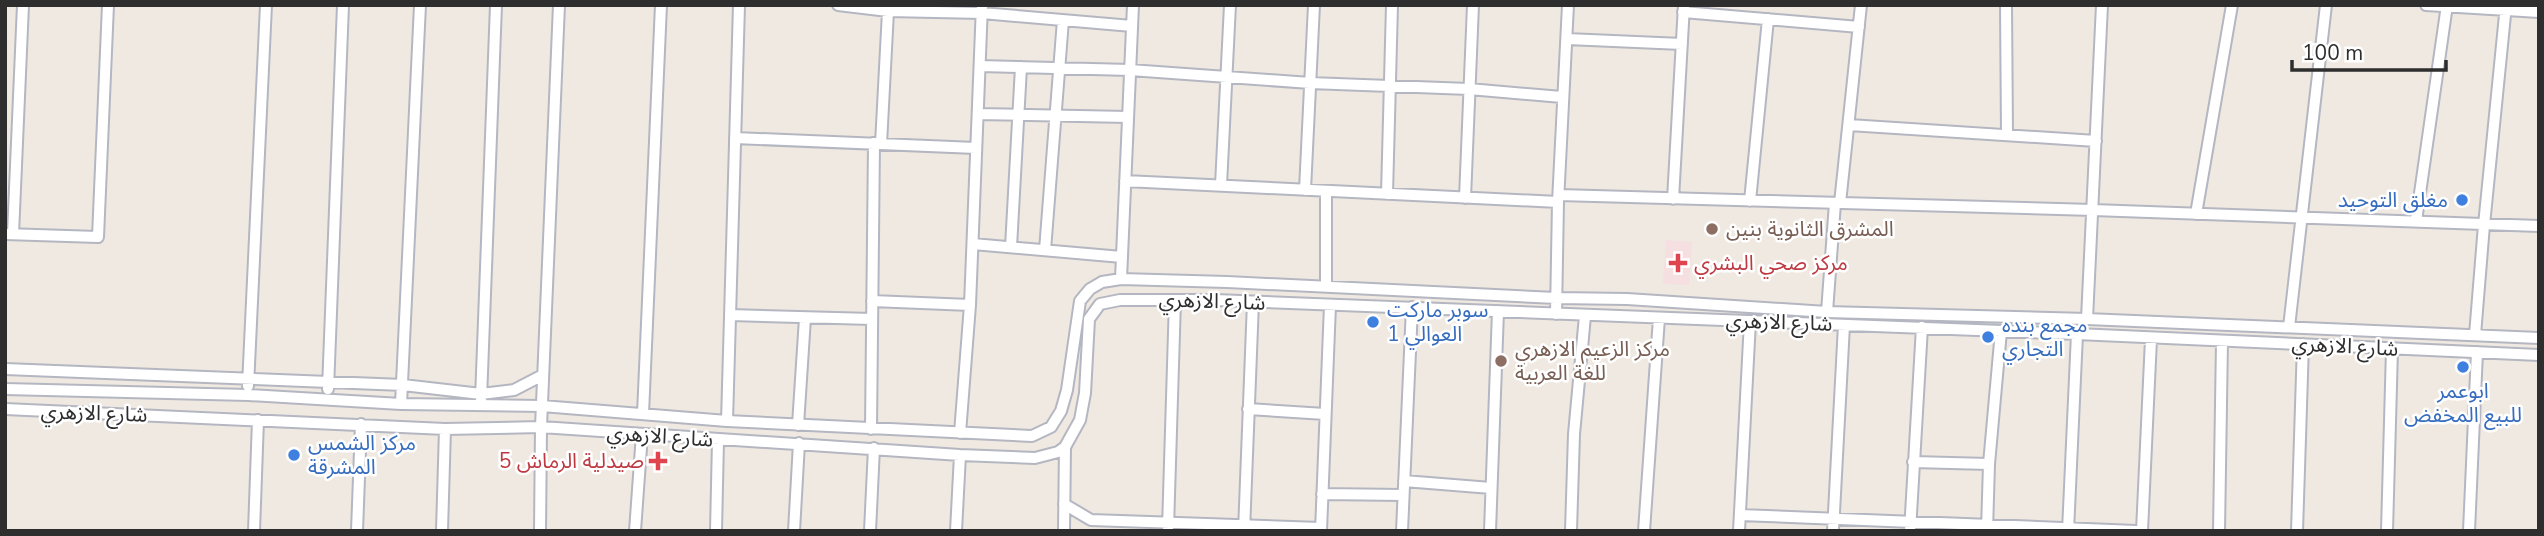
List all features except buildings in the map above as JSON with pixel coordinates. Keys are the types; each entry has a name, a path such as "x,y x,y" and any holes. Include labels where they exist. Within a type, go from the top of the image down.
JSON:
{"street":[{"path":"23,5 9,234 98,237 108,5"},
{"path":"248,396 266,5"},
{"path":"328,399 343,5"},
{"path":"401,404 420,5"},
{"path":"481,400 496,5"},
{"path":"540,531 541,427 559,5"},
{"path":"643,414 661,5"},
{"path":"727,421 739,5"},
{"path":"838,5 888,10 982,9 1132,26"},
{"path":"1045,250 1058,68 1058,19 1055,5"},
{"path":"1121,279 1133,5"},
{"path":"1221,185 1230,5"},
{"path":"1305,190 1314,5"},
{"path":"1387,194 1392,5"},
{"path":"1465,198 1473,5"},
{"path":"1556,314 1562,97 1569,5"},
{"path":"1827,312 1861,5"},
{"path":"2006,5 2007,135"},
{"path":"2087,319 2102,5"},
{"path":"2196,214 2232,5"},
{"path":"2288,327 2326,5"},
{"path":"2426,5 2539,12"},
{"path":"2416,221 2447,6"},
{"path":"2475,335 2506,8"},
{"path":"960,433 971,305 982,9"},
{"path":"1673,198 1684,9 1859,27"},
{"path":"871,429 877,144 888,10"},
{"path":"1750,201 1768,19"},
{"path":"1567,39 1682,44"},
{"path":"980,66 1130,70 1310,83 1469,89 1562,97"},
{"path":"1012,247 1021,67"},
{"path":"978,114 1128,117"},
{"path":"1849,125 2096,141"},
{"path":"735,138 976,148"},
{"path":"1125,181 1465,198 1673,198 2539,226"},
{"path":"1326,191 1326,287"},
{"path":"973,244 1122,257"},
{"name":"شارع الازهري","path":"5,389 328,399 401,404 481,400 727,421 1032,436 1051,427 1058,418 1067,390 1080,301 1090,289 1102,282 1121,279 1678,301 1827,312 2087,319 2539,338"},
{"name":"شارع الازهري","path":"5,409 445,429 541,427 1035,458 1058,452 1065,447 1083,412 1088,323 1096,308 1120,300 1412,307 2539,355"},
{"path":"1168,527 1175,300"},
{"path":"872,301 971,305"},
{"path":"1244,529 1253,302"},
{"path":"1064,504 1091,520 1168,527 1321,530 1329,305"},
{"path":"1402,531 1412,307"},
{"path":"1490,531 1498,311"},
{"path":"730,316 872,319"},
{"path":"1571,531 1574,434 1585,316"},
{"path":"798,425 805,317"},
{"path":"1644,531 1659,318"},
{"path":"1739,531 1750,321"},
{"path":"1833,531 1843,325"},
{"path":"1911,526 1922,327"},
{"path":"1987,528 1989,464 2001,331"},
{"path":"2068,529 2077,334"},
{"path":"2142,531 2151,338"},
{"path":"2219,531 2222,341"},
{"path":"2297,531 2303,344"},
{"path":"2387,531 2392,349"},
{"path":"2469,531 2477,352"},
{"path":"5,369 403,386 481,400 514,390 543,375"},
{"path":"1248,409 1325,414"},
{"path":"254,531 258,419"},
{"path":"357,531 361,424"},
{"path":"442,531 445,429"},
{"path":"635,531 642,434"},
{"path":"716,531 718,440"},
{"path":"794,531 799,443"},
{"path":"1063,531 1065,447"},
{"path":"870,531 874,448"},
{"path":"956,531 960,455"},
{"path":"1913,462 1989,464"},
{"path":"1404,481 1492,488"},
{"path":"1322,494 1403,495"},
{"path":"1740,514 1911,526 2136,531"}],"shaded area":[{"name":"مركز صحي البشري","path":"1666,240 1692,242 1689,285 1663,284"}],"place":[{"name":"مغلق التوحيد","path":"2462,200"},
{"name":"المشرق الثانوية بنين","path":"1712,229"},
{"name":"مركز صحي البشري","path":"1678,263"},
{"name":"سوبر ماركت العوالي 1","path":"1373,322"},
{"name":"مجمع بنده التجاري","path":"1988,337"},
{"name":"مركز الزعيم الازهري للغة العربية","path":"1501,361"},
{"name":"ابوعمر للبيع المخفض","path":"2463,367"},
{"name":"مركز الشمس المشرقة","path":"294,455"},
{"name":"صيدلية الرماش 5","path":"658,461"}]}
